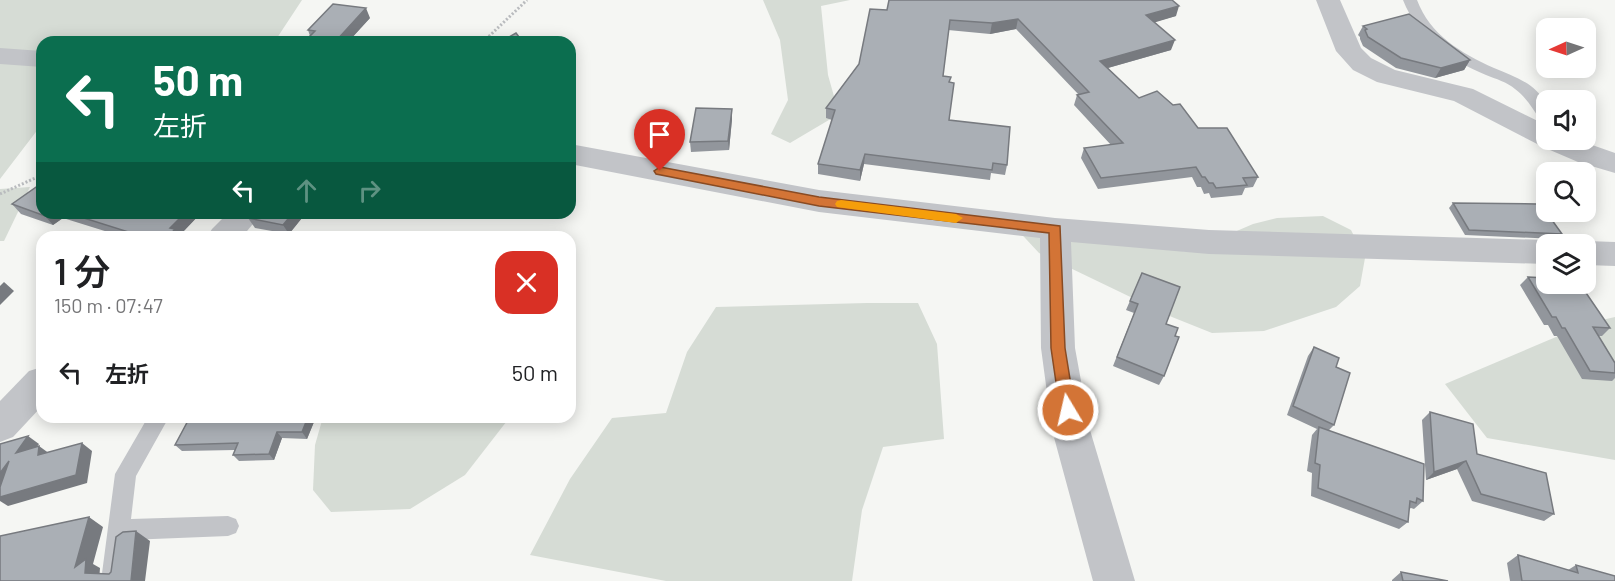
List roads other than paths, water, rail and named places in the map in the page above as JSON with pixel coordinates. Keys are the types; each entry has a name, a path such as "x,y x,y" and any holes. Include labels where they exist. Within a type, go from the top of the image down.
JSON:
{"street":[{"path":"1328,0 1349,51 1362,64 1386,76 1463,95 1536,131"},
{"path":"0,56 36,59"},
{"path":"1581,150 1615,163"},
{"path":"576,155 819,201 1055,229 1209,242 1536,252"},
{"path":"230,231 241,219"},
{"path":"1055,229 1058,348 1069,418 1114,581"},
{"path":"1596,253 1615,254"},
{"path":"0,426 36,388"}],"lane":[{"path":"1410,0 1423,26 1437,41 1464,60 1519,84 1536,99"},
{"path":"112,581 126,474 156,423"},
{"path":"119,530 228,526"}]}
